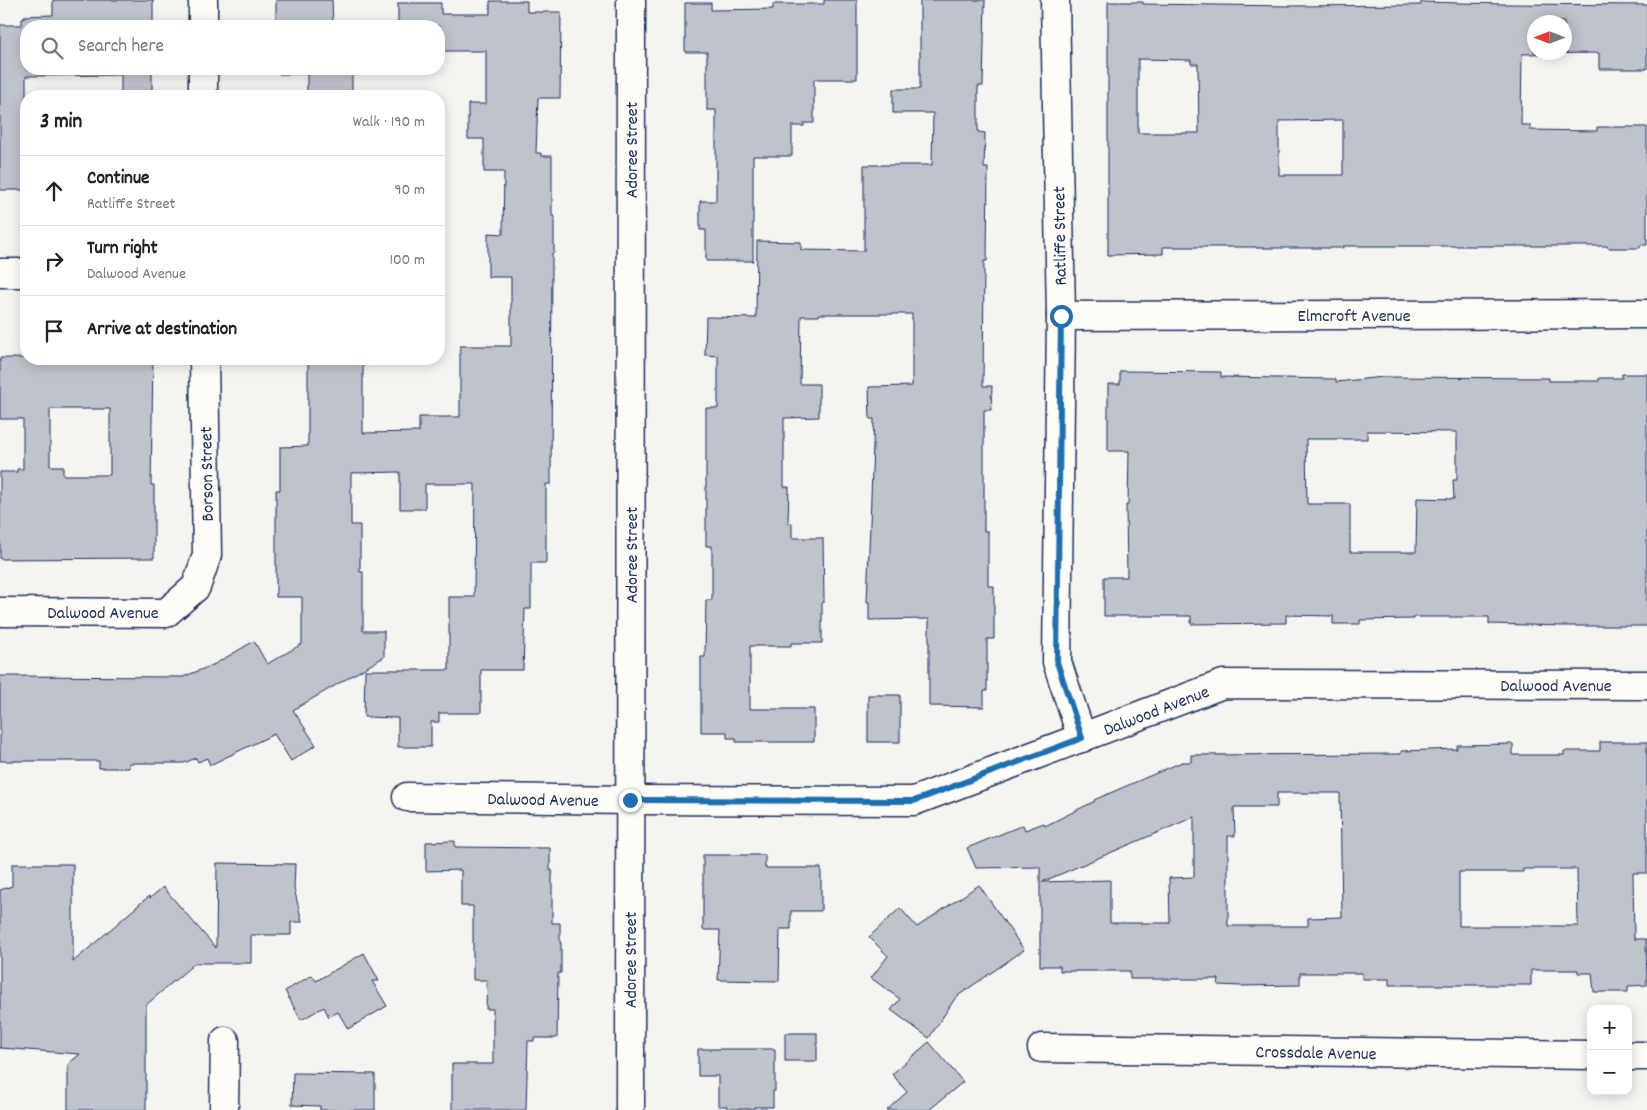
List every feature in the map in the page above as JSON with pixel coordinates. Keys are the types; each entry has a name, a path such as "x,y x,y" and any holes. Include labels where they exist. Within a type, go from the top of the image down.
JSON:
{"street":[{"path":"203,0 203,20"},
{"name":"Adoree Street","path":"630,1110 631,0"},
{"name":"Ratliffe Street","path":"1055,0 1061,316 1057,662 1082,738"},
{"path":"203,75 203,90"},
{"path":"0,273 20,274"},
{"name":"Elmcroft Avenue","path":"1061,316 1647,314"},
{"name":"Borson Street","path":"196,587 208,555 204,365"},
{"name":"Dalwood Avenue","path":"0,612 166,613 196,587"},
{"name":"Dalwood Avenue","path":"407,797 914,801 1223,684 1647,685"},
{"path":"224,1110 225,1041"},
{"name":"Crossdale Avenue","path":"1042,1048 1587,1055"},
{"path":"1632,1056 1647,1056"}],"building":[{"path":"53,0 153,0 153,20 22,20 24,16 53,15"},
{"path":"276,0 332,0 333,20 276,20"},
{"path":"824,0 857,0 857,79 814,79 814,123 804,123 804,126 792,126 792,156 753,156 753,261 706,261 706,230 700,230 700,201 716,201 716,110 707,110 707,52 685,52 685,3 711,3 711,10 773,9 773,4 824,4"},
{"path":"920,0 985,0 983,86 978,86 978,132 985,133 984,168 988,168 987,261 984,261 983,386 992,386 991,410 984,410 984,531 988,531 988,586 994,586 994,639 987,639 987,691 984,691 984,707 929,706 929,619 869,620 869,602 867,602 874,419 870,419 869,387 912,386 912,314 819,314 819,316 801,316 800,384 819,384 819,417 784,418 784,487 789,487 788,523 792,523 792,538 823,538 824,602 822,602 822,643 791,643 791,646 750,646 750,709 814,709 814,742 736,742 736,738 727,738 727,732 701,732 701,657 705,657 706,600 712,600 712,546 706,546 706,408 718,408 718,356 705,355 706,317 756,318 757,241 801,242 801,250 864,251 864,165 932,165 933,113 893,113 893,89 920,89"},
{"path":"490,1 527,1 527,12 561,12 560,98 538,98 536,153 541,153 541,156 552,156 554,253 552,253 551,484 546,484 546,563 531,563 531,609 525,609 523,670 481,670 481,713 439,713 439,722 431,722 431,747 398,747 398,718 364,717 365,670 449,670 449,597 474,597 475,484 425,484 425,509 400,509 400,472 351,473 351,525 360,525 360,572 363,572 363,631 384,631 384,657 293,710 316,745 291,761 274,734 210,765 207,758 198,762 196,758 184,763 129,763 129,768 99,768 99,761 0,761 0,676 183,677 215,664 254,641 267,664 302,644 302,597 276,597 276,490 280,490 280,447 308,446 308,365 363,365 363,433 419,432 419,417 460,417 460,346 511,346 511,277 488,277 488,233 503,234 504,172 484,172 484,139 468,139 468,104 486,104 486,51 445,51 445,20 398,20 398,3 441,3 441,14 490,14"},
{"path":"1108,2 1290,6 1421,5 1421,2 1647,5 1647,69 1599,69 1599,53 1572,53 1572,15 1527,15 1527,54 1522,54 1521,125 1530,125 1530,130 1597,131 1597,127 1647,127 1647,245 1640,245 1640,248 1608,248 1607,246 1163,247 1163,254 1108,255","holes":["1138,59 1191,60 1191,64 1198,64 1199,133 1138,133","1343,120 1343,175 1279,175 1279,121"]},
{"path":"0,25 20,25 20,75 121,75 26,76 26,90 20,90 20,190 0,190"},
{"path":"121,75 152,75 152,90 121,90"},
{"path":"307,75 352,75 352,90 307,90"},
{"path":"0,358 20,358 20,365 153,365 151,485 154,485 154,558 0,559 0,472 17,472 17,469 23,469 23,419 0,419","holes":["50,409 110,409 110,475 63,475 63,466 50,466"]},
{"path":"1120,371 1221,372 1221,377 1336,379 1336,382 1383,377 1549,378 1549,381 1599,381 1599,378 1622,378 1622,374 1647,374 1647,626 1489,624 1489,617 1414,617 1414,619 1360,620 1360,624 1333,624 1333,616 1286,615 1286,623 1191,624 1191,616 1104,616 1104,577 1127,577 1126,505 1128,505 1129,451 1108,451 1108,384 1120,384","holes":["1367,431 1457,432 1457,480 1453,480 1454,499 1417,498 1416,552 1350,552 1350,504 1307,504 1306,439 1367,439"]},
{"path":"868,695 900,695 900,742 868,742"},
{"path":"1600,742 1647,742 1647,873 1633,873 1634,939 1646,939 1647,985 1628,986 1628,992 1594,992 1592,973 1578,973 1578,970 1531,970 1531,985 1389,985 1389,979 1362,979 1362,973 1300,973 1300,985 1242,986 1218,985 1219,979 1130,979 1130,971 1060,971 1060,966 1040,966 1040,867 976,868 967,848 1023,825 1025,830 1044,823 1045,826 1094,800 1182,762 1191,762 1191,755 1401,754 1401,751 1457,749 1457,745 1513,744 1513,755 1564,755 1564,751 1600,751","holes":["1277,793 1340,793 1342,917 1308,918 1308,926 1228,926 1228,836 1235,836 1234,807 1277,807","1194,817 1194,877 1169,878 1170,923 1110,923 1110,880 1042,882","1523,869 1577,869 1578,926 1459,926 1459,872 1523,872"]},
{"path":"455,841 455,847 550,848 552,923 560,923 561,943 561,973 558,973 557,1038 534,1038 534,1041 528,1041 526,1110 452,1110 452,1064 493,1064 493,1009 486,1009 487,980 473,980 473,906 461,906 461,870 426,871 426,842"},
{"path":"703,855 765,855 765,868 821,868 821,911 791,911 791,929 780,929 779,981 718,980 720,930 703,930"},
{"path":"217,863 295,864 294,888 302,922 291,922 291,935 251,935 251,963 195,963 146,1005 146,1110 68,1110 68,1064 80,1054 0,1048 0,890 12,886 12,864 73,864 73,962 149,896 150,898 163,887 216,948"},
{"path":"979,885 1024,950 956,997 929,1038 891,1010 900,999 871,978 888,956 869,937 900,908 917,927"},
{"path":"364,953 379,981 372,981 387,1006 348,1029 338,1012 329,1017 324,1007 301,1020 285,991 312,975 316,981"},
{"path":"785,1033 817,1033 817,1061 785,1061"},
{"path":"929,1042 963,1082 929,1110 887,1110 907,1092 892,1074"},
{"path":"698,1049 775,1049 773,1107 727,1109 727,1106 718,1106 718,1076 698,1076"},
{"path":"293,1073 375,1074 375,1110 320,1110 320,1106 292,1105"}],"route":[{"path":"630,800 914,801 1082,738 1057,662 1061,316"}]}
